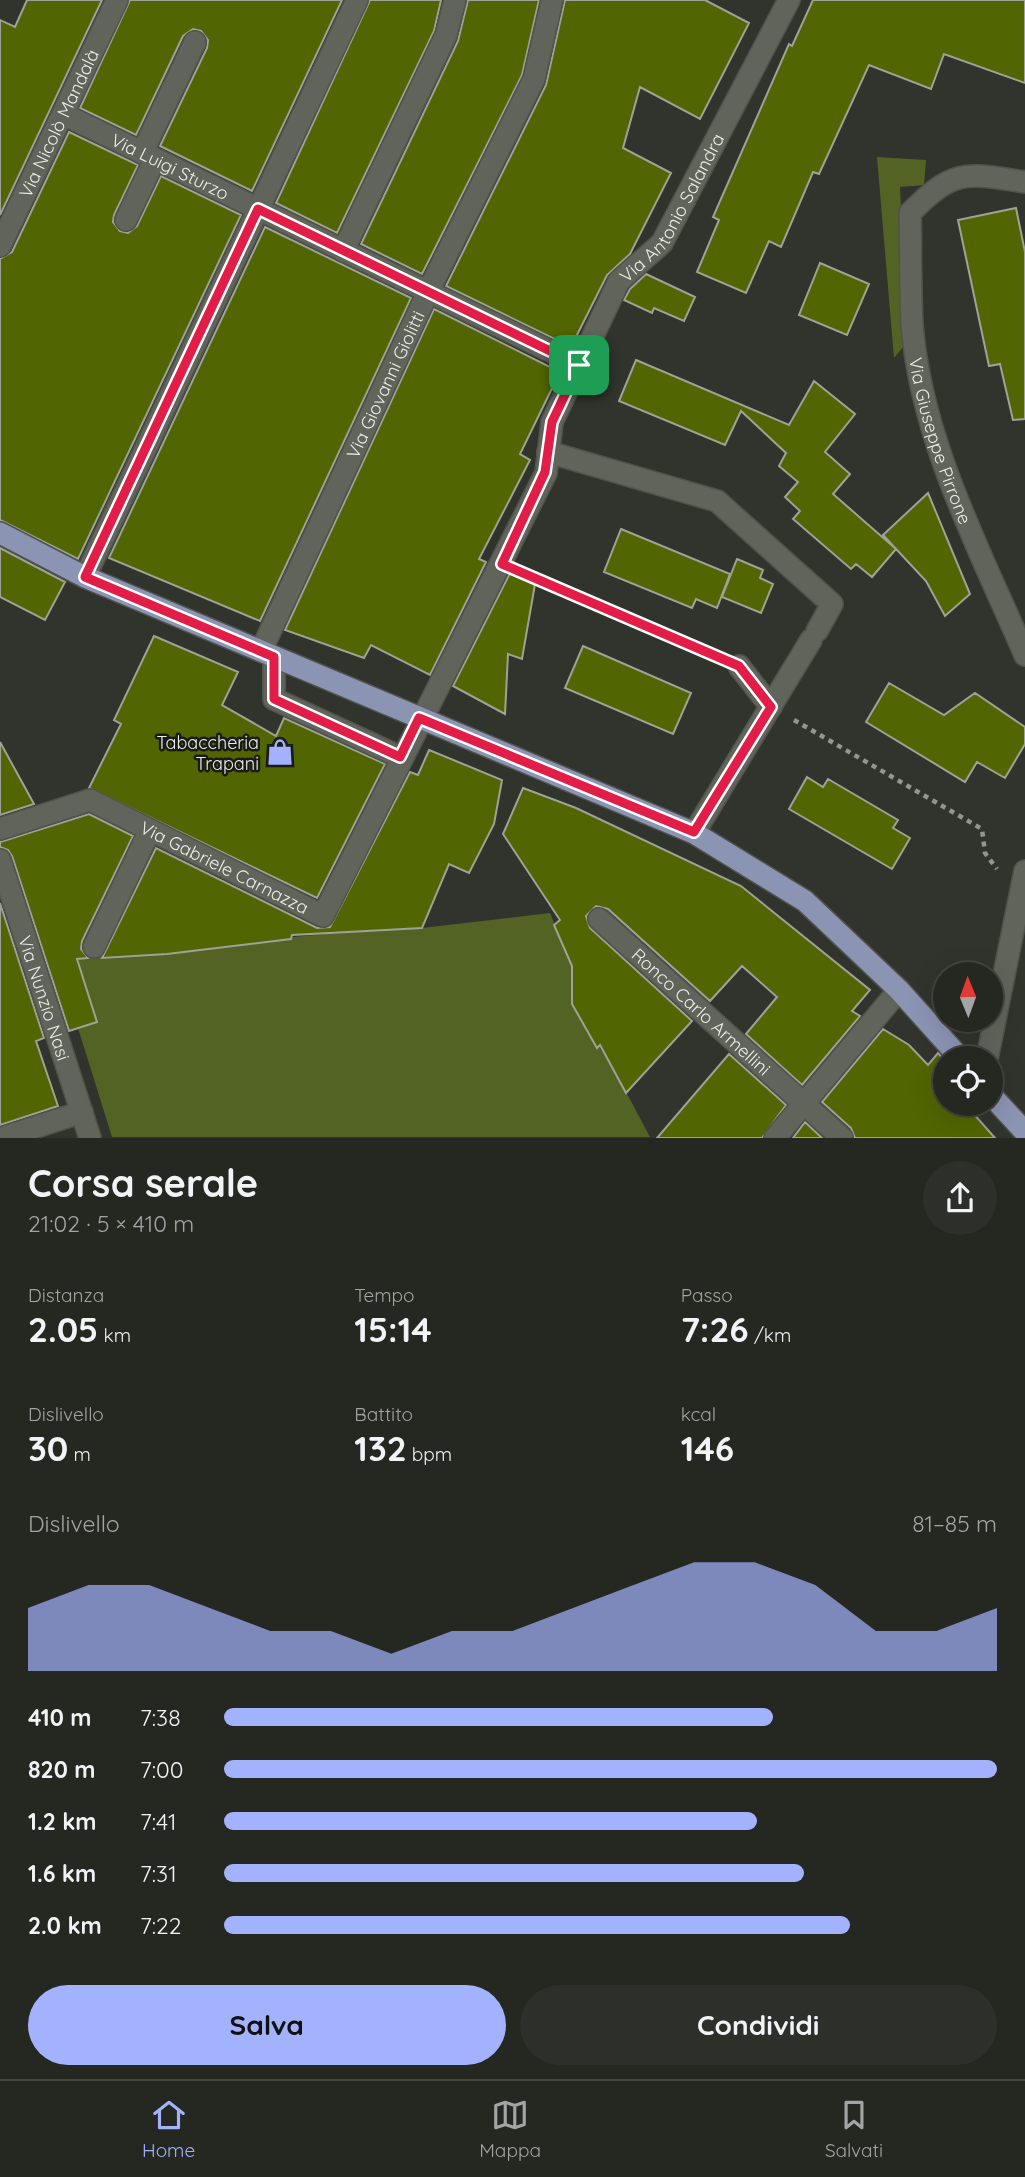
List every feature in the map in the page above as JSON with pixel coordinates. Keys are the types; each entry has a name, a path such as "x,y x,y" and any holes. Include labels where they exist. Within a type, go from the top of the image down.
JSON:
{"main road":[{"path":"0,533 85,577 694,832 805,901 899,990 949,1046"},
{"path":"1003,1108 1025,1132"}],"street":[{"name":"Via Nicolò Mandalà","path":"0,246 65,115 117,0"},
{"path":"85,577 357,0"},
{"path":"343,251 446,35 455,0"},
{"name":"Via Giovanni Giolitti","path":"267,654 428,292 534,79 552,0"},
{"name":"Via Antonio Salandra","path":"419,718 502,564 545,472 552,422 619,281 662,243 780,2"},
{"path":"126,220 195,42"},
{"name":"Via Luigi Sturzo","path":"65,115 579,365"},
{"name":"Via Giuseppe Pirrone","path":"1025,182 979,175 948,180 910,213 912,326 923,390 945,468 1025,655"},
{"path":"548,452 717,501 832,604 694,832"},
{"path":"267,654 274,699 400,757"},
{"path":"739,666 771,707"},
{"name":"Via Gabriele Carnazza","path":"0,829 90,800 323,916 419,718"},
{"path":"94,947 150,830"},
{"name":"Via Nunzio Nasi","path":"1,868 90,1138"},
{"path":"990,1046 1025,873"},
{"name":"Ronco Carlo Armellini","path":"599,919 842,1138"},
{"path":"775,1138 899,990"},
{"path":"2,1138 82,1112"}],"path":[{"path":"502,564 739,666"},
{"path":"771,707 982,829 985,853 1019,898"}],"green space":[{"path":"877,157 926,160 924,185 900,187 905,316 903,347 894,358"},
{"path":"550,913 572,966 572,1004 617,1075 650,1137 112,1137 78,1028 97,1021 77,959 344,932 422,928"}],"building":[{"path":"27,0 102,0 0,215 0,20 15,27"},
{"path":"130,0 342,0 252,191 160,146 207,48 208,40 201,31 193,29 183,36 136,135 80,108"},
{"path":"370,0 441,0 434,31 337,233 276,203"},
{"path":"468,0 539,0 522,75 422,274 361,244 458,41"},
{"path":"565,0 705,0 749,23 700,119 640,87 623,148 671,173 630,254 607,275 571,347 446,286 546,85"},
{"path":"813,0 1025,0 1025,83 944,54 931,89 869,65 819,174 813,172 781,247 769,241 746,293 697,272 719,220 713,217 789,44 792,46"},
{"path":"69,132 138,165 114,215 113,222 120,231 128,233 137,226 161,176 241,215 78,559 0,520 0,259 12,252"},
{"path":"1016,208 1025,252 1025,419 1013,420 1000,364 989,366 958,220"},
{"path":"265,227 411,298 260,621 109,558"},
{"path":"820,263 869,284 847,335 799,315"},
{"path":"646,274 695,297 684,321 654,308 652,313 624,300 630,289"},
{"path":"434,309 560,372 520,454 530,460 479,559 486,562 430,675 371,645 364,658 285,630"},
{"path":"636,360 789,425 814,381 855,414 825,452 850,474 833,494 896,549 872,577 856,564 851,569 793,519 800,511 785,497 798,482 779,466 786,453 741,411 725,445 619,401"},
{"path":"928,493 970,594 945,616 926,581 883,535"},
{"path":"621,529 730,574 717,608 696,599 692,608 604,572"},
{"path":"0,548 65,582 45,620 0,597"},
{"path":"737,559 763,570 760,578 773,584 761,613 722,597"},
{"path":"510,573 535,584 522,659 508,654 505,714 453,686"},
{"path":"154,636 238,672 222,705 276,736 284,718 385,764 317,898 89,788 121,724 114,720"},
{"path":"583,646 691,693 673,734 565,688"},
{"path":"889,683 944,715 975,693 1025,727 1025,744 1005,778 977,762 965,782 866,722"},
{"path":"0,742 34,804 0,815"},
{"path":"429,750 502,780 494,824 469,873 449,864 422,928 292,935 291,939 167,954 102,958 156,848 317,928 330,927 410,772 418,775"},
{"path":"807,777 823,787 828,779 898,820 893,828 910,838 892,869 789,809"},
{"path":"523,788 576,808 741,886 870,990 852,1011 860,1016 802,1085 746,1034 777,997 742,966 710,1001 608,909 596,906 586,916 590,928 692,1021 626,1093 600,1045 597,1048 572,1004 572,966 554,925 560,920 503,834"},
{"path":"89,814 133,836 82,941 81,949 88,958 77,959 97,1022 69,1031 12,856 8,850 0,847 0,842"},
{"path":"0,903 44,1038 36,1041 58,1106 0,1125"},
{"path":"883,1029 909,1045 928,1065 933,1059 933,1116 976,1116 995,1138 855,1138 851,1128 822,1102"},
{"path":"729,1054 786,1105 762,1138 657,1138"},
{"path":"805,1122 822,1138 793,1138"}],"place":[{"name":"Tabaccheria Trapani","path":"280,752"}],"route":[{"path":"258,209 579,365 552,422 545,472 502,564 739,666 771,707 694,832 419,718 400,757 274,699 274,657 85,577 258,209"}]}
